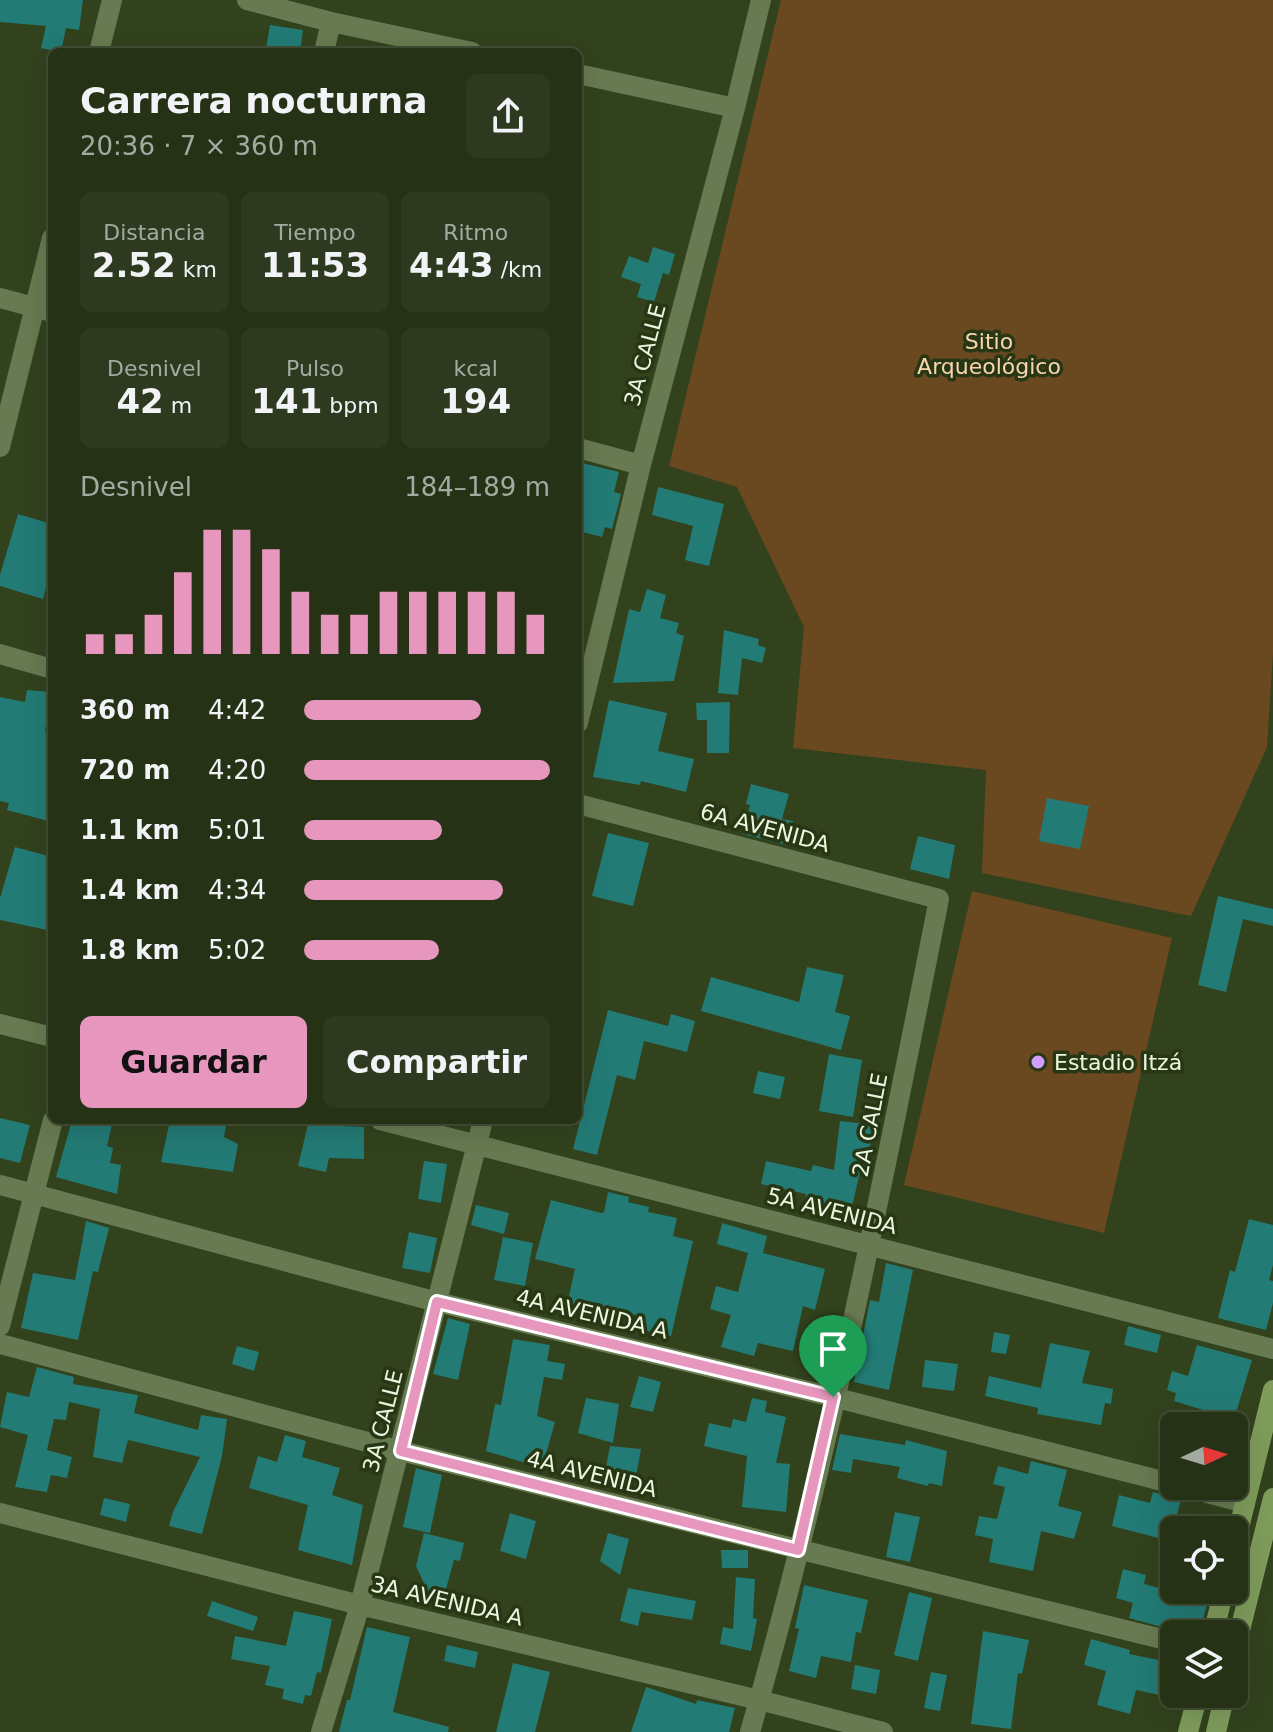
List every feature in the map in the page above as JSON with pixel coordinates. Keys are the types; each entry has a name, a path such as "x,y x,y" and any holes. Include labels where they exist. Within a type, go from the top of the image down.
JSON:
{"main road":[{"path":"1242,1516 1273,1390"},
{"path":"1242,1620 1273,1498"},
{"path":"1188,1732 1194,1708"},
{"path":"1216,1732 1222,1708"}],"street":[{"path":"100,48 112,0"},
{"path":"247,0 453,48"},
{"name":"3A CALLE","path":"582,707 761,0"},
{"path":"325,48 331,22"},
{"path":"582,75 735,108"},
{"path":"0,447 43,309 48,270"},
{"path":"0,298 43,309"},
{"path":"582,449 641,465"},
{"path":"0,654 48,668"},
{"name":"6A AVENIDA","path":"582,805 939,899"},
{"name":"2A CALLE","path":"750,1732 798,1550 871,1245 939,899"},
{"path":"0,1024 48,1036"},
{"path":"0,1326 52,1124"},
{"name":"5A AVENIDA","path":"394,1124 1273,1349"},
{"name":"3A CALLE","path":"321,1732 360,1605 401,1451 482,1124"},
{"name":"4A AVENIDA A","path":"0,1185 437,1302 833,1397 1160,1480"},
{"name":"4A AVENIDA","path":"0,1344 401,1451 1160,1639"},
{"path":"1234,1500 1245,1503"},
{"name":"3A AVENIDA A","path":"0,1513 360,1605 883,1732"}],"green space":[{"name":"Sitio Arqueológico","path":"781,0 1273,0 1273,653 1267,747 1191,916 982,873 986,770 793,748 804,627 737,487 669,466"},
{"name":"Estadio Itzá","path":"972,891 1172,938 1104,1233 904,1185"}],"building":[{"path":"0,0 83,0 79,30 66,28 62,48 41,48 46,26 0,22"},
{"path":"270,25 303,30 301,48 266,48"},
{"path":"653,247 675,254 669,275 663,273 654,302 637,297 641,284 621,277 629,256 648,263"},
{"path":"582,463 619,472 614,492 621,494 612,529 605,527 602,537 582,532"},
{"path":"658,487 724,504 709,566 685,560 693,526 652,515"},
{"path":"18,514 48,523 48,581 43,599 0,586 0,575"},
{"path":"647,589 666,595 660,618 679,623 676,633 684,636 674,681 613,683 629,609 640,612"},
{"path":"724,630 759,639 758,645 766,648 762,663 742,658 738,695 718,693"},
{"path":"27,690 48,692 45,732 48,733 48,821 7,810 9,803 0,801 0,697 25,702"},
{"path":"609,700 667,713 658,751 694,759 686,792 641,781 640,785 593,777"},
{"path":"730,702 729,753 707,753 707,720 697,720 696,703"},
{"path":"751,784 789,794 782,819 793,821 787,845 743,834"},
{"path":"1047,798 1089,806 1080,849 1039,841"},
{"path":"608,833 649,843 633,906 592,896"},
{"path":"918,836 955,845 949,879 910,869"},
{"path":"15,847 48,856 48,930 0,920 0,898"},
{"path":"1218,896 1273,909 1273,926 1243,919 1226,992 1198,985"},
{"path":"807,967 844,975 835,1012 850,1016 841,1050 701,1011 711,977 799,1002"},
{"path":"608,1010 668,1026 671,1014 695,1021 687,1052 644,1041 635,1080 617,1075 597,1155 573,1149 579,1124 582,1124"},
{"path":"829,1054 862,1060 853,1117 819,1111"},
{"path":"758,1071 785,1077 780,1099 753,1093"},
{"path":"0,1118 30,1125 20,1163 0,1158"},
{"path":"840,1121 873,1125 867,1173 860,1172 851,1211 805,1200 806,1194 761,1184 766,1161 811,1171 813,1165 834,1170"},
{"path":"71,1124 112,1124 107,1146 113,1148 110,1163 121,1165 117,1194 56,1177"},
{"path":"169,1124 226,1124 224,1137 238,1144 233,1172 161,1162"},
{"path":"308,1124 364,1127 364,1159 329,1158 326,1172 298,1166"},
{"path":"424,1161 447,1164 441,1203 418,1199"},
{"path":"608,1192 629,1197 628,1202 649,1207 648,1212 677,1218 673,1236 693,1241 671,1336 637,1329 640,1316 586,1304 585,1308 567,1304 575,1269 535,1259 551,1200 601,1213 604,1212"},
{"path":"476,1205 509,1213 504,1234 471,1225"},
{"path":"1249,1219 1273,1225 1273,1265 1269,1280 1273,1281 1273,1303 1266,1330 1218,1318 1230,1270 1235,1272"},
{"path":"86,1221 109,1228 98,1272 93,1271 78,1340 21,1328 33,1273 75,1280"},
{"path":"722,1223 767,1236 763,1253 825,1269 815,1310 803,1306 793,1351 758,1343 754,1356 721,1347 731,1315 710,1309 716,1286 738,1292 748,1253 717,1244"},
{"path":"409,1232 437,1238 430,1273 402,1268"},
{"path":"503,1237 533,1243 525,1286 494,1280"},
{"path":"886,1263 913,1270 889,1390 854,1382 870,1300 879,1302"},
{"path":"448,1318 470,1324 458,1380 433,1374"},
{"path":"1128,1326 1161,1335 1157,1353 1124,1345"},
{"path":"994,1332 1010,1335 1006,1354 991,1352"},
{"path":"513,1339 550,1345 547,1361 565,1364 562,1380 544,1377 537,1416 555,1422 542,1468 486,1451 495,1404 501,1405"},
{"path":"1050,1343 1090,1351 1082,1383 1113,1389 1111,1404 1105,1403 1101,1425 1037,1414 1038,1408 985,1396 989,1376 1041,1388"},
{"path":"1197,1345 1252,1360 1236,1412 1210,1412 1174,1401 1176,1393 1167,1390 1172,1371 1188,1376"},
{"path":"237,1346 259,1352 254,1371 232,1364"},
{"path":"925,1360 958,1364 954,1391 922,1387"},
{"path":"37,1367 74,1377 73,1384 138,1395 134,1413 198,1430 201,1415 227,1419 222,1456 202,1534 169,1526 200,1457 128,1440 122,1463 93,1457 100,1409 69,1402 66,1420 54,1419 47,1450 72,1457 67,1478 51,1475 47,1492 15,1487 28,1435 0,1427 7,1392 29,1397"},
{"path":"639,1376 661,1382 653,1412 630,1407"},
{"path":"586,1398 619,1404 613,1443 578,1433"},
{"path":"752,1398 767,1401 765,1412 786,1417 776,1463 790,1464 786,1512 742,1507 747,1456 704,1446 709,1423 731,1428 733,1419 746,1422"},
{"path":"840,1434 905,1445 906,1440 947,1451 942,1486 929,1483 928,1486 897,1478 900,1467 853,1459 851,1473 832,1470"},
{"path":"285,1435 306,1441 302,1457 340,1468 332,1495 363,1505 352,1565 298,1550 308,1505 249,1488 258,1456 277,1462"},
{"path":"610,1446 641,1449 635,1482 618,1479 618,1471 606,1467"},
{"path":"1031,1461 1067,1470 1058,1506 1082,1512 1074,1539 1041,1531 1033,1571 989,1562 993,1539 975,1535 979,1516 997,1519 1005,1487 993,1484 998,1466 1028,1474"},
{"path":"416,1468 442,1475 430,1533 403,1527"},
{"path":"1153,1492 1160,1494 1160,1500 1181,1500 1177,1516 1160,1516 1160,1538 1112,1526 1119,1495 1150,1503"},
{"path":"104,1498 130,1504 126,1522 100,1515"},
{"path":"895,1512 920,1517 910,1562 886,1557"},
{"path":"510,1513 536,1521 526,1559 500,1551"},
{"path":"424,1533 464,1543 460,1561 454,1560 444,1596 428,1592 416,1566"},
{"path":"608,1533 629,1539 620,1575 600,1561"},
{"path":"721,1550 748,1550 748,1568 722,1568"},
{"path":"1123,1569 1146,1575 1144,1584 1160,1588 1160,1604 1207,1604 1203,1620 1160,1620 1160,1626 1129,1618 1133,1603 1116,1598"},
{"path":"736,1577 755,1579 753,1618 757,1619 751,1651 720,1644 723,1627 733,1629"},
{"path":"804,1585 868,1600 861,1633 856,1632 851,1662 821,1656 816,1678 789,1671 799,1629 795,1628"},
{"path":"628,1588 696,1601 692,1620 641,1612 638,1626 620,1621"},
{"path":"909,1592 932,1598 918,1661 894,1655"},
{"path":"212,1601 258,1617 253,1631 207,1616"},
{"path":"294,1611 332,1619 321,1673 317,1672 311,1696 305,1695 303,1704 282,1699 284,1689 265,1685 270,1666 231,1659 235,1636 286,1646"},
{"path":"367,1627 410,1637 393,1712 449,1727 448,1732 339,1732"},
{"path":"983,1631 1029,1640 1022,1674 1018,1673 1011,1729 971,1724"},
{"path":"1091,1639 1130,1650 1129,1654 1160,1660 1160,1695 1136,1690 1130,1714 1097,1705 1106,1671 1084,1665"},
{"path":"447,1645 478,1652 475,1668 444,1661"},
{"path":"513,1663 550,1672 535,1732 496,1732"},
{"path":"855,1665 880,1670 876,1694 851,1689"},
{"path":"931,1672 947,1675 940,1711 924,1708"},
{"path":"646,1687 696,1704 697,1700 735,1708 729,1732 631,1732"}],"place":[{"name":"Estadio Itzá","path":"1038,1062"}],"route":[{"path":"437,1302 833,1397 798,1550 401,1451 437,1302"}]}
